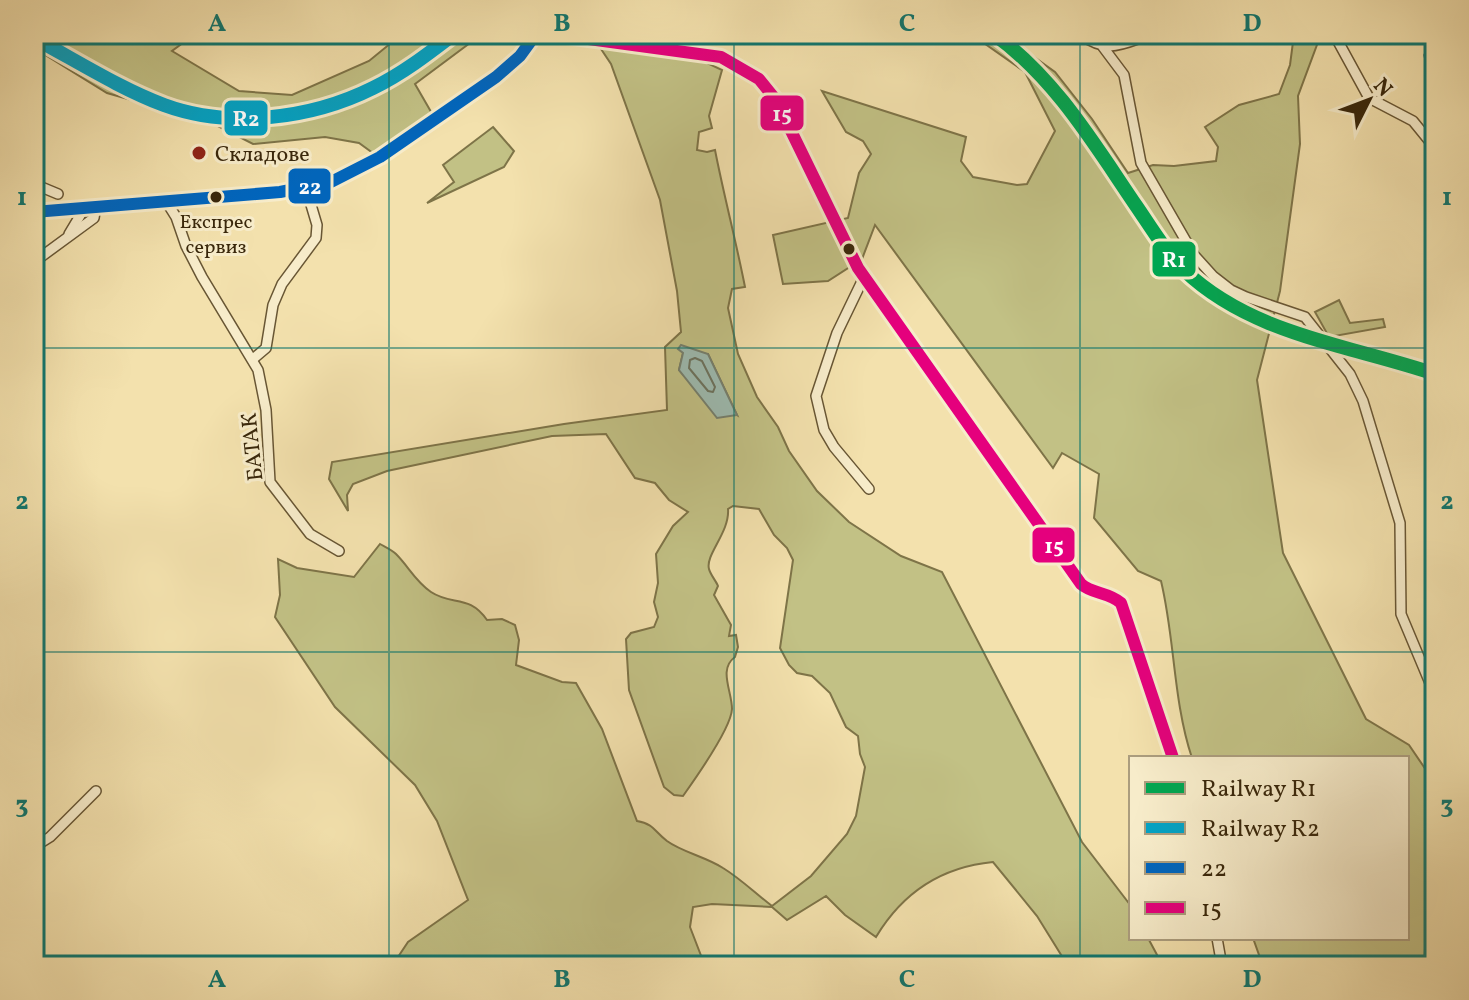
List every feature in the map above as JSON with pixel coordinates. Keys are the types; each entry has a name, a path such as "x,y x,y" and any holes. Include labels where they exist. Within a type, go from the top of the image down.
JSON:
{"main road":[{"path":"34,212 306,188 342,178 380,157 496,77 520,56 536,34"}],"street":[{"path":"552,34 721,57 759,79 776,100 864,277 1086,588 1121,603 1172,756"},
{"path":"1080,34 1103,47 1124,75 1141,163 1194,255 1231,290 1305,317 1345,365 1358,390 1400,523 1401,614 1435,695"},
{"path":"1103,47 1152,34"},
{"path":"1334,34 1369,98 1413,121 1435,148"},
{"path":"34,184 58,194"},
{"path":"253,359 266,348 273,305 282,284 316,238 317,225 306,188"},
{"name":"БАТАК","path":"166,201 202,277 253,359 264,398 270,482 310,534 339,551"},
{"path":"36,256 94,218 96,206"},
{"path":"67,237 83,207"},
{"path":"864,277 842,322 819,384 817,402 824,430 834,447 869,489"},
{"path":"34,847 50,837 96,791"},
{"path":"1217,940 1222,966"},
{"path":"982,966 998,961"}],"shaded area":[{"path":"34,34 195,34 172,51 239,91 292,95 369,61 402,34 482,34 415,84 434,117 377,156 359,143 325,137 253,144 212,123 107,93 34,48"},
{"path":"618,34 647,34 643,52 701,60 722,70 709,116 712,128 699,132 697,150 715,150 745,287 732,289 728,308 738,354 757,397 817,491 849,522 901,556 942,572 1082,842 1129,903 1129,940 1149,940 1163,966 1068,966 1037,916 993,862 957,870 925,884 898,907 876,937 845,915 826,896 787,920 772,907 712,904 693,907 690,927 705,966 392,966 408,942 468,900 437,821 415,785 335,707 275,617 280,595 278,559 297,568 354,577 380,544 396,554 431,592 467,603 487,620 502,619 515,625 519,640 516,665 562,682 576,683 602,729 637,821 651,826 673,845 723,868 772,906 811,876 847,834 856,816 865,767 858,736 846,727 830,693 812,676 797,673 780,648 793,560 759,509 733,506 728,509 728,518 709,563 718,586 714,595 731,625 729,636 736,635 738,647 727,668 732,709 719,741 683,796 674,795 664,787 629,690 626,639 631,633 654,627 658,617 654,602 658,583 656,554 673,526 688,512 669,500 655,483 635,478 606,434 552,436 387,471 353,484 347,495 348,511 329,479 332,462 667,410 665,347 681,332 677,291 660,200 611,64 597,43 618,39","holes":["683,353 708,354 737,415 696,389 679,370"]},
{"path":"971,34 1002,34 1055,72 1092,119 1128,173 1153,165 1216,161 1218,147 1205,127 1239,105 1279,94 1290,65 1293,42 1288,34 1321,34 1298,96 1300,144 1280,291 1257,380 1283,553 1366,719 1409,745 1426,770 1430,861 1424,966 1263,966 1254,940 1409,940 1409,756 1191,756 1181,714 1161,581 1138,571 1094,518 1099,474 1062,453 1053,468 875,225 862,259 828,281 783,284 773,235 848,218 859,173 871,154 863,141 846,132 822,91 966,137 961,161 973,177 1017,185 1027,184 1055,131 1025,72"},
{"path":"493,127 514,151 504,167 427,203 454,182 443,165"},
{"path":"1339,300 1350,323 1383,319 1385,327 1329,337 1315,312"}],"water":[{"path":"681,345 708,354 737,415 717,418 679,370 683,353 678,349"}],"waterway":[{"path":"1368,34 1382,43 1392,34"},
{"path":"1435,38 1424,55 1428,68 1435,73"}],"rail line":[{"name":"R2","path":"34,38 114,82 164,105 215,117 242,118 297,113 349,99 394,76 454,34"},
{"name":"R1","path":"994,34 1055,92 1089,136 1165,248 1184,270 1211,292 1240,310 1303,336 1435,374"}],"transit line":[{"name":"22","path":"34,212 280,192 331,182 380,157 496,77 520,56 536,34"},
{"name":"15","path":"552,34 721,57 759,79 776,100 858,268 1081,584 1121,603 1172,756"}],"place":[{"name":"Складове","path":"199,153"},
{"name":"Експрес сервиз","path":"216,197"}]}
